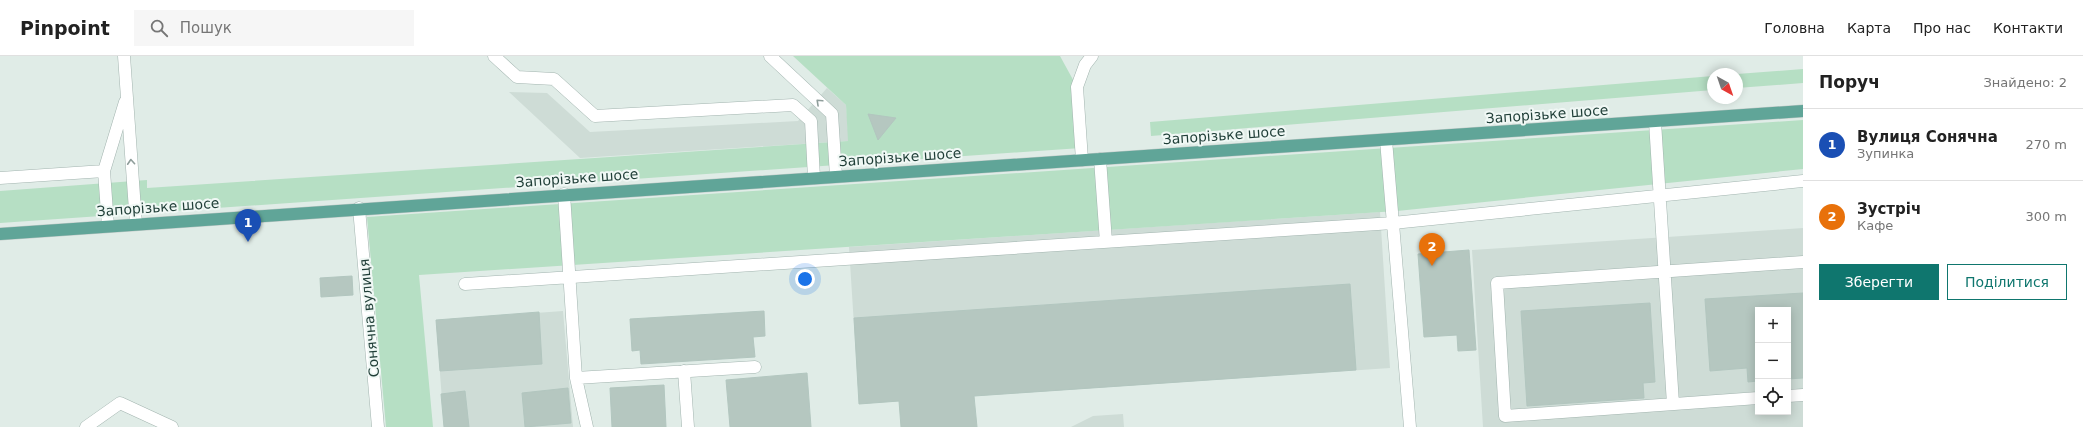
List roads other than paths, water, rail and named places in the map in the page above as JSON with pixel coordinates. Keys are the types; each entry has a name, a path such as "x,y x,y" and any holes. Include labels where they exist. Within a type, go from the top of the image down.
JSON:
{"main road":[{"name":"Запорізьке шосе","path":"0,234 564,194 1803,112"}],"street":[{"path":"124,56 136,224"},
{"path":"494,56 517,77 554,79 596,116 793,105 807,90"},
{"path":"770,56 832,114 836,176"},
{"path":"1082,160 1077,87 1085,65 1092,56"},
{"path":"108,226 104,171 127,95"},
{"path":"793,105 811,121 814,178"},
{"path":"1655,122 1673,404"},
{"path":"1386,140 1410,427"},
{"path":"1100,159 1106,242"},
{"path":"0,178 104,171"},
{"path":"465,284 1393,223 1803,181"},
{"path":"564,194 576,378 587,427"},
{"name":"Сонячна вулиця","path":"359,208 378,427"},
{"path":"1755,398 1505,416 1497,283 1803,262"},
{"path":"576,378 755,367"},
{"path":"684,371 688,427"},
{"path":"1791,396 1803,396"},
{"path":"86,427 120,403 172,427"}],"place":[{"name":"Вулиця Сонячна","path":"248,242"},
{"name":"Зустріч","path":"1432,266"}]}
